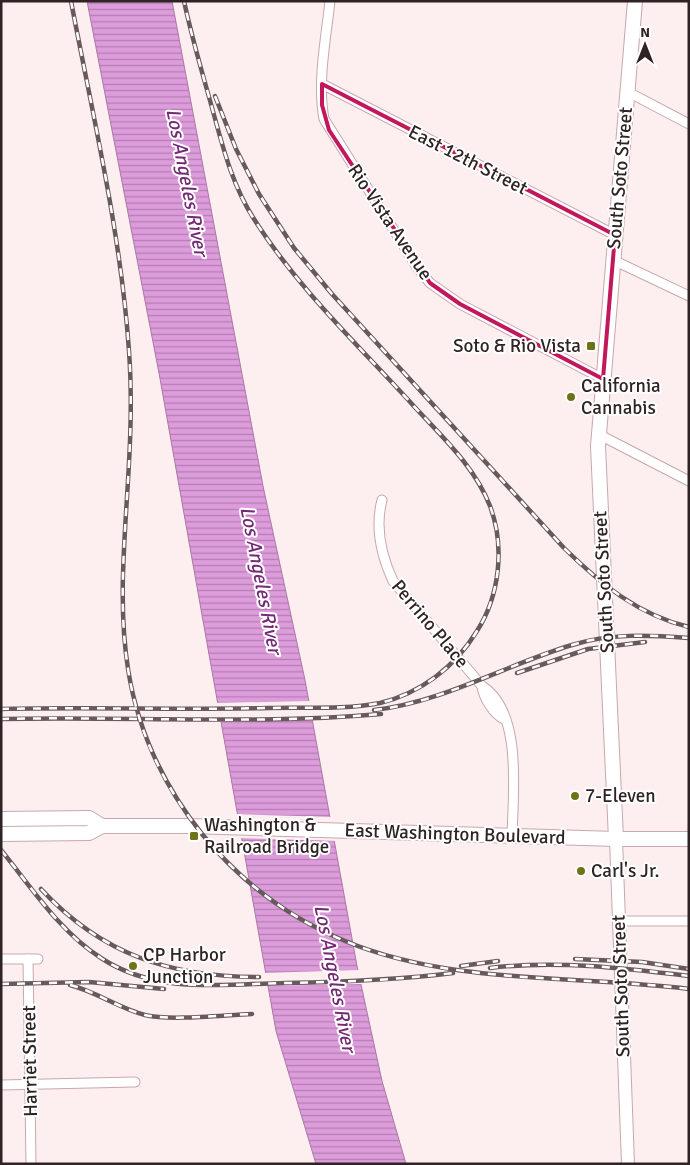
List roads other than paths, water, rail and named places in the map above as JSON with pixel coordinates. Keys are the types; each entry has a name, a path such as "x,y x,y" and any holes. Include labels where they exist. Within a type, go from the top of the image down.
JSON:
{"main road":[{"name":"South Soto Street","path":"628,1164 598,434 636,1"},
{"name":"East Washington Boulevard","path":"1,819 89,818 102,826"},
{"name":"East Washington Boulevard","path":"1,834 89,833 102,826 220,826 616,839 689,839"}],"street":[{"name":"Rio Vista Avenue","path":"330,1 322,84 322,105 329,130 417,267 430,283 460,304 603,379"},
{"name":"East 12th Street","path":"322,84 615,235"},
{"path":"628,92 689,124"},
{"path":"613,260 689,296"},
{"path":"598,434 689,481"},
{"name":"Perrino Place","path":"382,500 377,520 386,565 393,582 482,686 483,695 499,717 504,719 513,751 512,836"},
{"path":"619,922 689,921"},
{"name":"Harriet Street","path":"28,959 32,1164"},
{"path":"1,960 38,959"},
{"path":"1,1085 135,1082"}],"water":[{"name":"Los Angeles River","path":"87,1 172,1 263,486 305,680 357,966 382,1081 406,1164 316,1164 276,1031 159,373"}],"railway":[{"path":"71,1 113,219 120,263 129,351 131,417 124,541 123,600 127,659 139,716 163,775 202,834 232,867 285,909 324,932 345,941 386,955 428,965 471,972 689,989"},
{"path":"1,709 324,708 353,707 380,703 409,693 436,677 447,667 477,631 491,602 498,570 498,537 495,521 483,491 466,464 445,439 308,292 254,219 232,175 222,144 184,1"},
{"path":"215,96 236,149 259,194 294,248 332,294 564,548 606,586 621,596 653,615 689,627"},
{"path":"374,710 400,706 450,691 547,653 586,641 630,636 689,638"},
{"path":"517,673 588,649 645,642"},
{"path":"1,719 239,720 381,714"},
{"path":"1,850 72,936 101,958 122,970 145,978 191,985 215,985 370,980 453,973"},
{"path":"41,889 64,912 88,931 140,958 167,967 196,973 259,977"},
{"path":"575,959 642,962 689,969"},
{"path":"461,966 498,961"},
{"path":"490,968 565,965 689,976"},
{"path":"1,984 89,982 164,989"},
{"path":"70,985 126,1008 156,1017 183,1018 252,1014"}],"place":[{"name":"Soto & Rio Vista","path":"591,346"},
{"name":"California Cannabis","path":"571,397"},
{"name":"7-Eleven","path":"575,796"},
{"name":"Washington & Railroad Bridge","path":"194,836"},
{"name":"Carl's Jr.","path":"581,871"},
{"name":"CP Harbor Junction","path":"133,966"}]}
